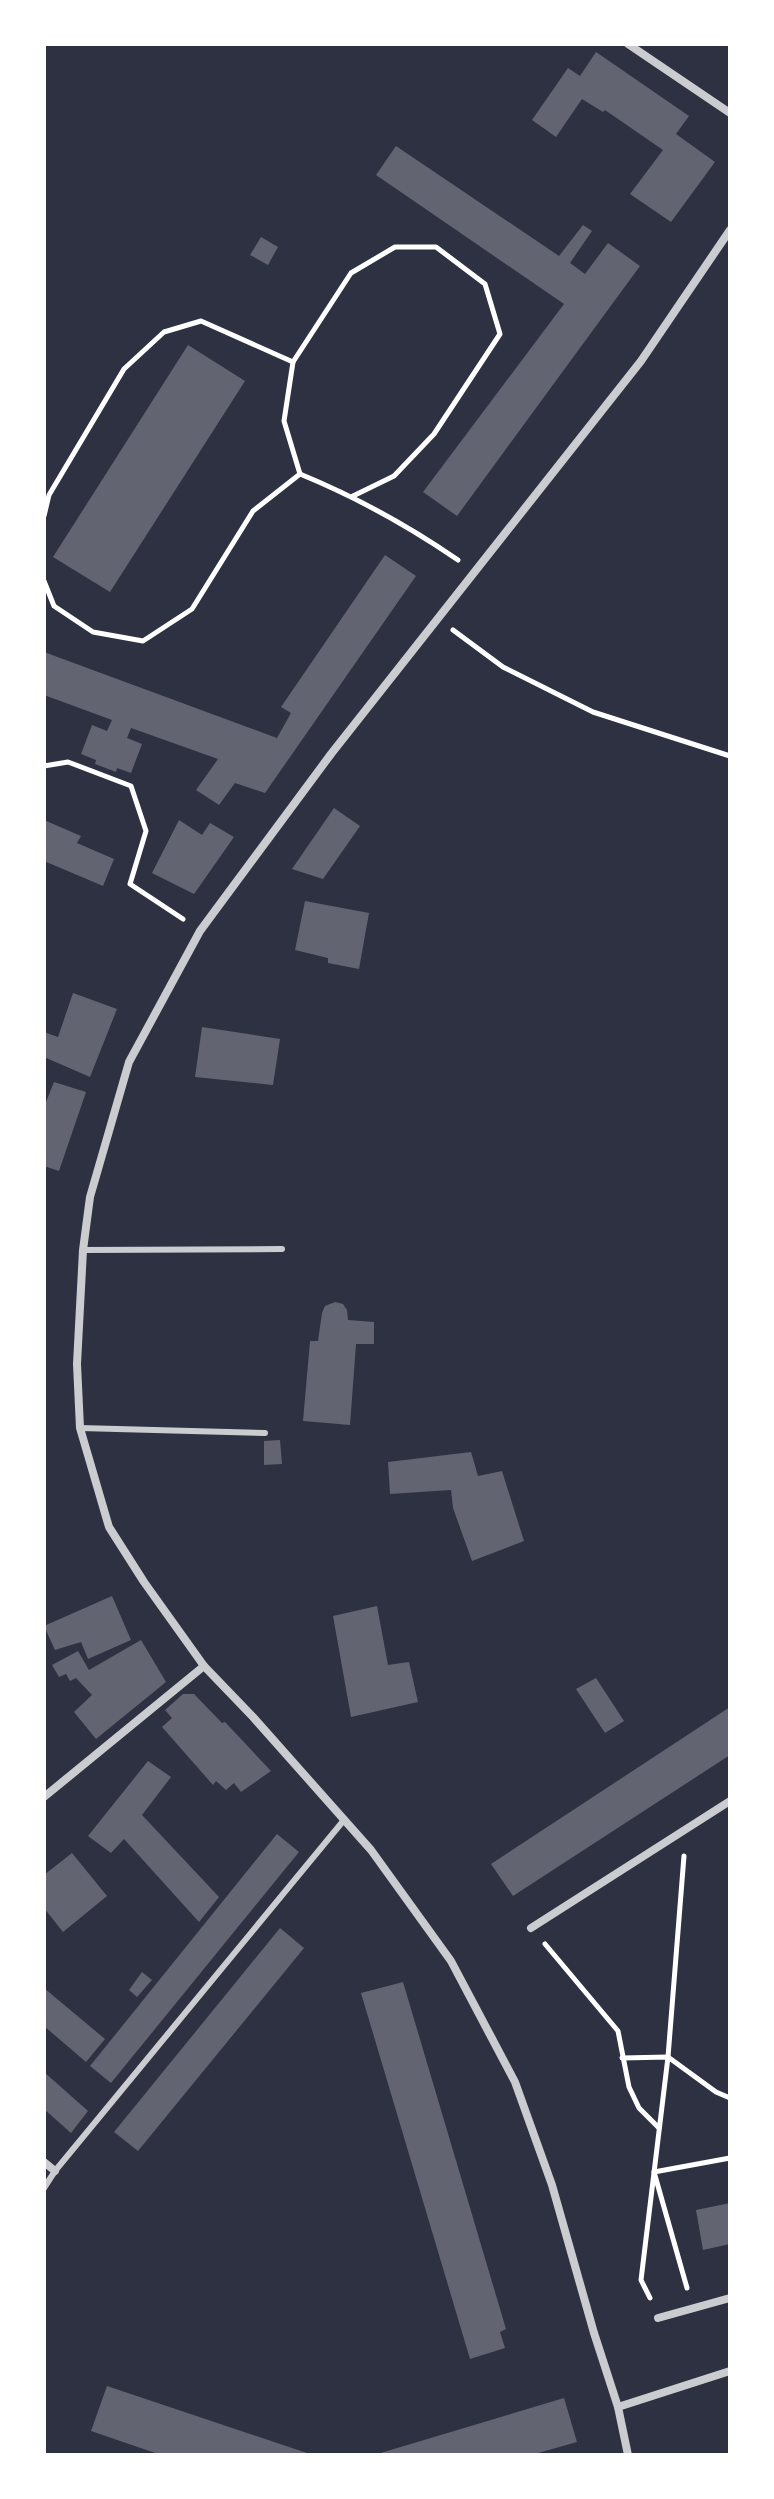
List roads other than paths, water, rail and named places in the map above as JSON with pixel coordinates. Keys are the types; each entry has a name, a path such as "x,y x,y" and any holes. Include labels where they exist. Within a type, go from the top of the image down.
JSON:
{"street":[{"path":"628,44 730,113"},
{"path":"628,2455 618,2407 552,2185 515,2082 451,1961 371,1850 204,1666 109,1527 80,1428 77,1364 83,1250 90,1197 129,1062 200,931 331,754 641,361 730,230"},
{"path":"44,1797 204,1666"},
{"path":"531,1928 730,1801"},
{"path":"44,2162 55,2171"},
{"path":"658,2318 730,2298"},
{"path":"618,2407 730,2371"}],"lane":[{"path":"83,1250 282,1249"},
{"path":"80,1428 265,1433"},
{"path":"44,2188 344,1820"}]}
